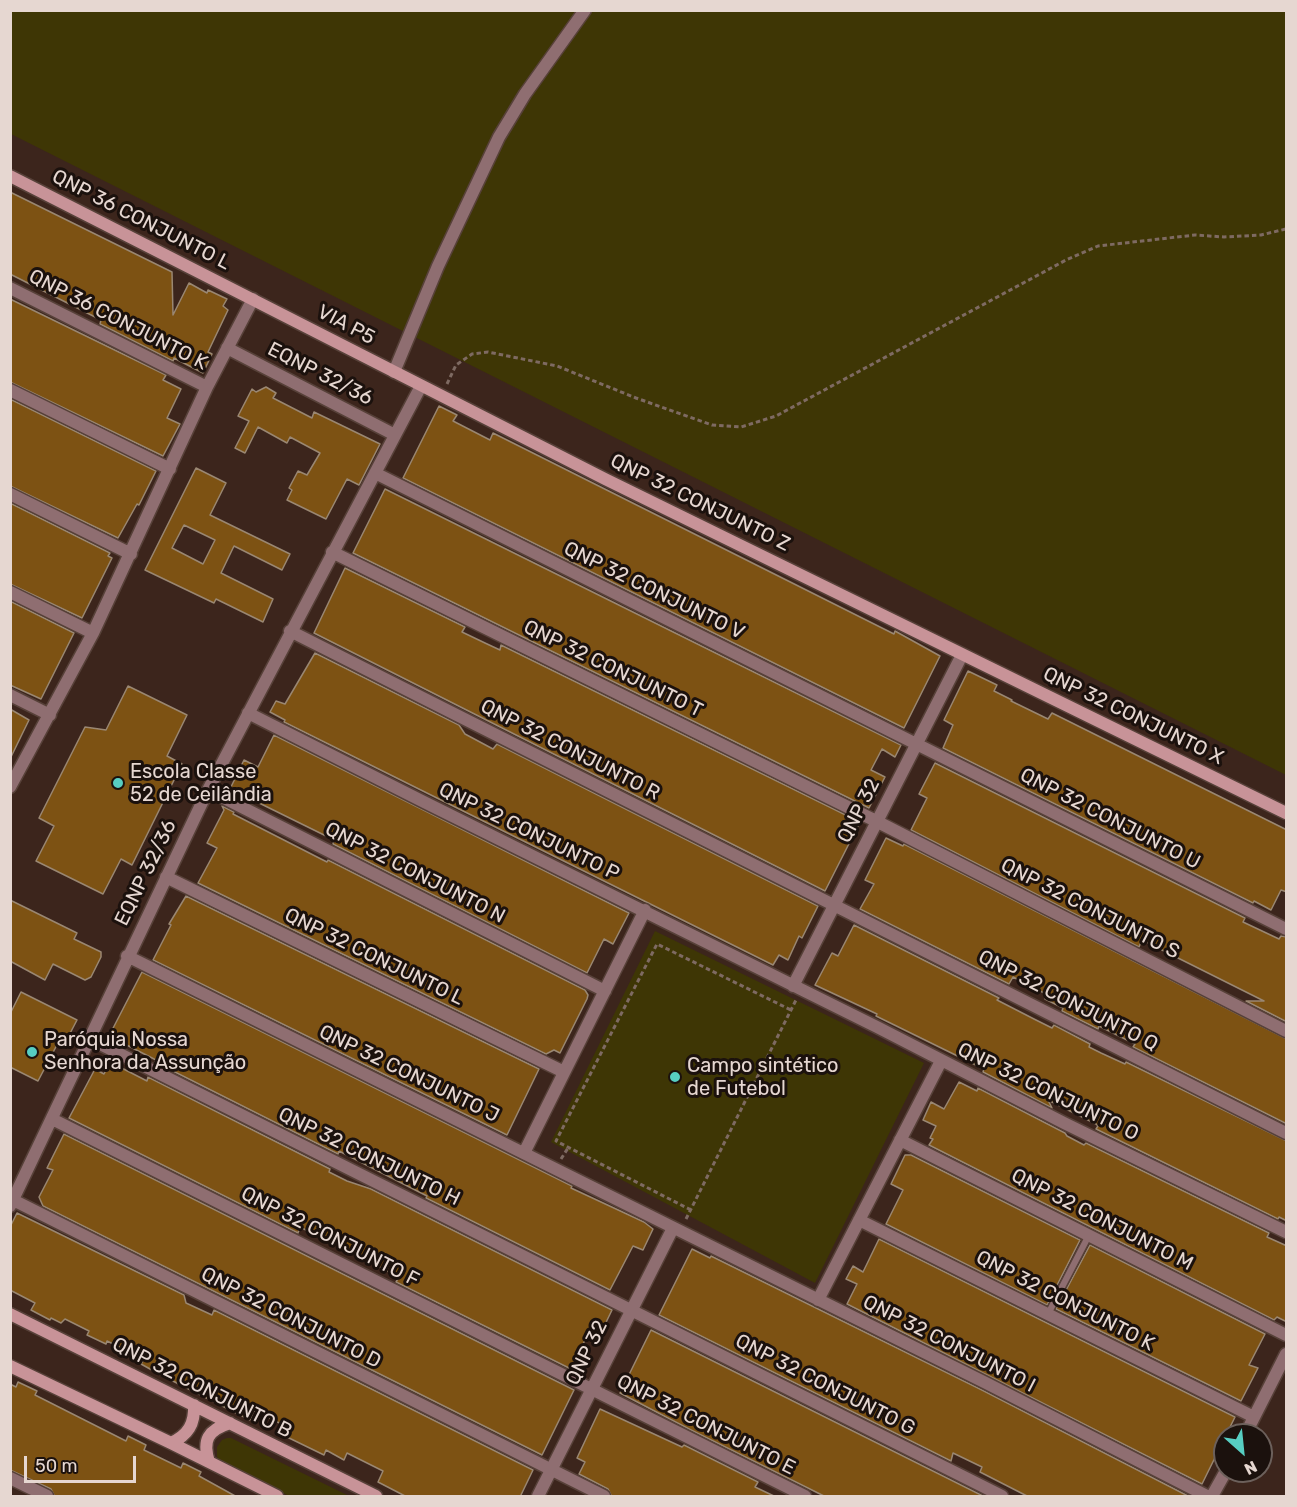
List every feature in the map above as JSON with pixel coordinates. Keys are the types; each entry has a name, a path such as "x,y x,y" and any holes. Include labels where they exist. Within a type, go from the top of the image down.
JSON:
{"street":[{"path":"394,372 438,266 499,137 525,94 585,10"},
{"name":"QNP 36 CONJUNTO L","path":"10,176 253,299"},
{"name":"QNP 36 CONJUNTO K","path":"10,288 207,387"},
{"path":"10,787 93,633 207,387 253,299"},
{"name":"VIA P5","path":"253,299 421,386"},
{"name":"EQNP 32/36","path":"227,348 395,435"},
{"name":"QNP 32 CONJUNTO Z","path":"421,386 962,655"},
{"name":"EQNP 32/36","path":"12,1203 207,790 421,386"},
{"path":"10,390 170,470"},
{"name":"QNP 32 CONJUNTO V","path":"375,473 915,743"},
{"path":"10,494 131,554"},
{"name":"QNP 32 CONJUNTO T","path":"332,552 876,821"},
{"path":"10,592 93,633"},
{"name":"QNP 32 CONJUNTO R","path":"290,632 833,904"},
{"name":"QNP 32","path":"793,986 915,743 962,655"},
{"name":"QNP 32 CONJUNTO X","path":"962,655 1287,813"},
{"path":"10,695 50,715"},
{"name":"QNP 32 CONJUNTO P","path":"248,713 793,986"},
{"name":"QNP 32 CONJUNTO U","path":"915,743 1287,929"},
{"name":"QNP 32 CONJUNTO N","path":"207,790 605,991"},
{"name":"QNP 32 CONJUNTO S","path":"876,821 1287,1031"},
{"name":"QNP 32 CONJUNTO L","path":"166,877 564,1072"},
{"name":"QNP 32 CONJUNTO Q","path":"833,904 1287,1133"},
{"path":"524,1153 645,910"},
{"name":"QNP 32 CONJUNTO J","path":"127,956 673,1228"},
{"name":"QNP 32 CONJUNTO O","path":"793,986 1287,1232"},
{"name":"QNP 32 CONJUNTO H","path":"90,1039 630,1309"},
{"path":"818,1300 941,1061"},
{"name":"QNP 32 CONJUNTO F","path":"52,1119 590,1389"},
{"name":"QNP 32 CONJUNTO M","path":"900,1140 1287,1335"},
{"name":"QNP 32 CONJUNTO D","path":"12,1203 604,1497"},
{"name":"QNP 32 CONJUNTO K","path":"859,1220 1254,1417"},
{"name":"QNP 32","path":"538,1497 630,1309 673,1228"},
{"name":"QNP 32 CONJUNTO I","path":"673,1228 1215,1495"},
{"name":"QNP 32 CONJUNTO G","path":"630,1309 1002,1497"},
{"name":"QNP 32 CONJUNTO B","path":"10,1314 376,1497"},
{"path":"1251,1423 1287,1354"},
{"path":"10,1366 277,1497"},
{"name":"QNP 32 CONJUNTO E","path":"590,1389 805,1497"},
{"path":"171,1443 182,1438 190,1429 195,1417 194,1405"},
{"path":"209,1462 205,1450 208,1437 217,1427 230,1423"},
{"path":"10,1478 47,1497"}],"lane":[{"path":"1048,1314 1090,1234"}],"path":[{"path":"443,396 456,365 472,354 488,352 557,366 636,398 712,425 728,428 741,427 776,416 1066,260 1098,246 1195,235 1261,236 1287,229"},
{"path":"657,944 792,1008 691,1210 556,1141 657,944"}],"shaded area":[{"path":"10,11 1286,11 1286,775 11,134"},
{"path":"655,931 924,1063 815,1283 551,1142"},
{"path":"227,1438 349,1496 289,1496 220,1461 217,1457 217,1447 222,1440"}],"building":[{"path":"10,192 172,272 173,315 189,283 207,293 208,290 227,299 223,306 228,310 208,352 212,354 203,373 174,358 173,361 100,324 101,320 10,274"},
{"path":"10,299 166,375 163,380 181,389 167,418 180,424 163,456 10,382"},
{"path":"266,387 276,393 273,398 312,418 314,412 380,444 359,485 347,479 326,519 287,500 292,490 289,488 298,471 307,475 320,453 290,437 287,443 258,427 245,453 235,448 249,421 238,416 252,389 256,392"},
{"path":"10,399 156,471 139,505 137,504 118,538 10,486"},
{"path":"439,406 457,415 453,421 490,440 493,433 894,634 895,631 940,656 904,728 403,478"},
{"path":"196,468 226,483 210,515 290,554 282,570 234,546 221,573 273,599 263,622 216,599 214,603 145,570","holes":["184,525 215,540 203,564 172,548"]},
{"path":"385,489 901,745 895,757 882,749 871,770 885,777 869,808 353,553"},
{"path":"10,503 110,553 108,556 112,558 82,618 10,584"},
{"path":"345,568 465,627 462,632 500,650 501,645 860,822 825,891 314,633"},
{"path":"10,601 74,633 41,699 10,685"},
{"path":"315,653 459,725 465,734 493,749 497,744 818,906 802,938 799,936 788,960 779,955 773,965 284,722 285,720 270,712 276,701 285,704"},
{"path":"968,671 997,685 994,691 1011,701 1048,719 1052,713 1287,830 1287,892 1281,890 1271,910 1254,901 1253,903 943,748 953,725 944,720"},
{"path":"128,686 187,715 167,756 182,764 132,865 121,859 103,894 36,861 54,826 39,818 85,727 106,730"},
{"path":"10,709 29,720 10,759"},
{"path":"274,735 629,913 613,944 604,939 587,973 333,844 334,840 249,798 229,791 244,760 258,767"},
{"path":"935,763 1245,918 1243,922 1279,939 1281,936 1287,937 1287,1022 1246,1001 1264,1001 1146,942 1141,942 1139,947 911,830 927,798 919,794"},
{"path":"222,806 234,812 233,814 321,859 327,862 328,860 585,990 588,995 587,999 560,1053 554,1050 546,1054 198,883 217,848 207,843 224,810"},
{"path":"886,838 903,846 904,844 1287,1039 1287,1124 1133,1047 1135,1044 1062,1011 1063,1008 1045,999 1046,994 1013,977 1009,984 860,909 874,884 865,880"},
{"path":"186,896 539,1069 507,1135 153,960 171,925 169,924"},
{"path":"10,900 77,933 74,939 101,952 101,957 91,977 85,980 53,964 45,980 10,961"},
{"path":"854,925 999,998 997,1000 1052,1028 1054,1025 1090,1044 1089,1047 1101,1053 1125,1064 1126,1062 1287,1141 1287,1221 1279,1217 1278,1219 1096,1129 1098,1126 1096,1124 1048,1100 1052,1108 983,1072 984,1069 815,985 832,953 838,956"},
{"path":"142,972 572,1186 571,1188 644,1222 653,1229 643,1250 633,1246 610,1290 426,1198 427,1196 339,1151 338,1154 155,1062 156,1060 109,1036"},
{"path":"21,992 77,1020 65,1043 59,1041 38,1081 10,1067 10,1014"},
{"path":"110,1062 147,1081 148,1077 330,1169 329,1172 371,1189 612,1310 597,1341 587,1336 571,1369 396,1282 399,1277 300,1227 298,1233 69,1118 95,1069 104,1074"},
{"path":"959,1082 977,1091 978,1088 1084,1145 1086,1143 1269,1233 1267,1237 1287,1246 1287,1322 1277,1317 1274,1320 929,1145 936,1126 923,1120 931,1102 944,1109"},
{"path":"64,1134 574,1390 542,1455 43,1206 39,1197 53,1170 47,1168"},
{"path":"905,1155 911,1155 1080,1240 1047,1305 886,1224 903,1190 891,1184"},
{"path":"17,1213 184,1295 186,1303 212,1315 214,1310 533,1470 520,1497 407,1497 378,1482 383,1471 347,1453 344,1460 326,1450 324,1455 287,1437 291,1429 254,1410 250,1420 141,1364 144,1359 107,1341 106,1344 87,1335 89,1331 65,1319 61,1323 31,1310 35,1303 10,1290 10,1227"},
{"path":"879,1239 1235,1417 1232,1423 1213,1423 1213,1462 1202,1484 847,1304 857,1284 846,1279 853,1266 863,1272"},
{"path":"1090,1245 1265,1334 1249,1365 1258,1368 1241,1401 1056,1309"},
{"path":"692,1249 710,1258 711,1256 982,1390 1190,1497 1029,1497 980,1472 982,1467 953,1453 951,1461 659,1315"},
{"path":"651,1330 985,1497 826,1497 691,1430 620,1393"},
{"path":"18,1382 37,1391 35,1395 126,1441 128,1436 146,1445 144,1450 181,1468 183,1463 201,1472 199,1476 237,1497 55,1497 51,1489 10,1470 10,1384 16,1387"},
{"path":"600,1409 682,1447 684,1445 758,1482 755,1487 776,1497 612,1497 608,1489 579,1474 585,1462 577,1458"}],"place":[{"name":"Escola Classe 52 de Ceilândia","path":"118,783"},
{"name":"Paróquia Nossa Senhora da Assunção","path":"32,1052"},
{"name":"Campo sintético de Futebol","path":"675,1077"}]}
